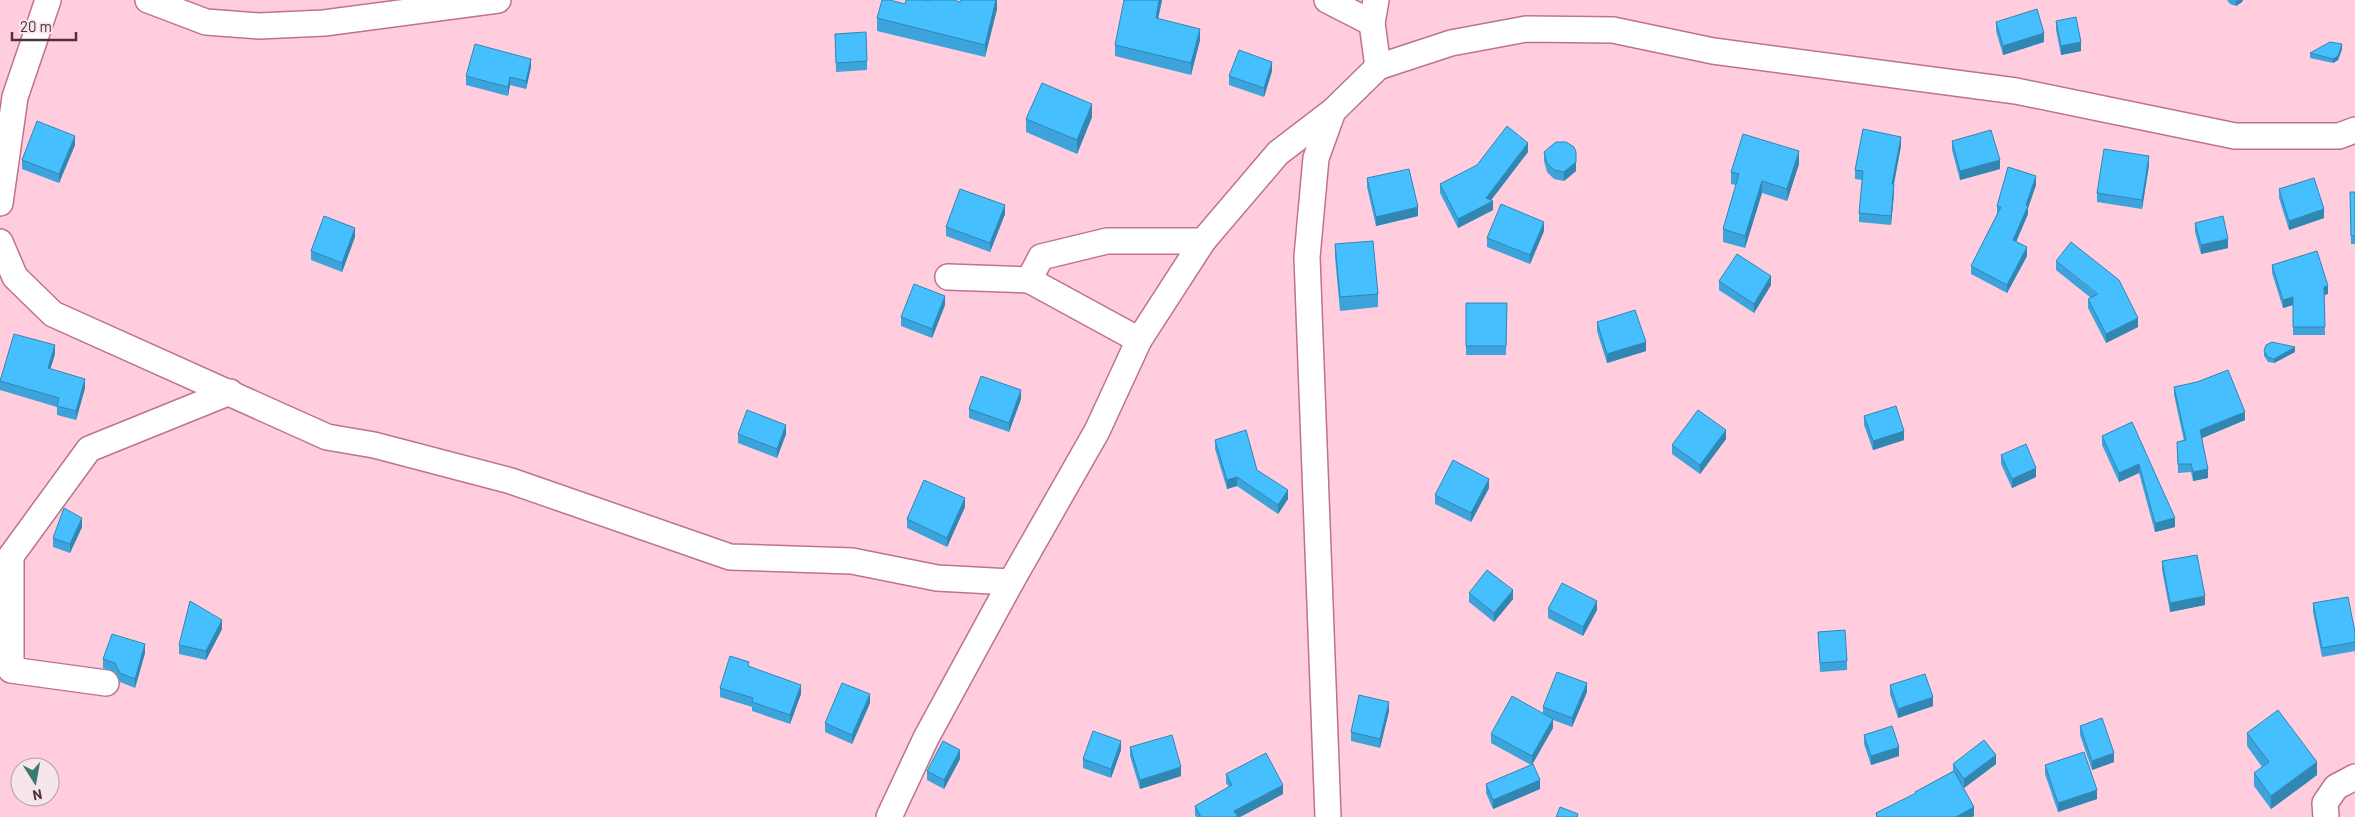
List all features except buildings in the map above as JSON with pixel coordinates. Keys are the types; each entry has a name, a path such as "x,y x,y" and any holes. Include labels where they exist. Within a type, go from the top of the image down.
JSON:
{"street":[{"path":"0,203 15,97 48,0"},
{"path":"148,0 206,22 259,26 324,24 498,0"},
{"path":"1326,0 1374,11 1378,67"},
{"path":"890,817 926,738 1010,582 1097,431 1139,340 1202,241 1278,153 1333,111 1378,67 1451,43 1526,29 1613,30 1713,51 2016,91 2235,136 2339,136 2355,130"},
{"path":"1328,817 1307,257 1316,158 1333,111"},
{"path":"1029,280 1041,257 1106,241 1202,241"},
{"path":"0,242 15,277 53,314 327,437 374,445 511,481 730,557 852,561 938,578 1010,582"},
{"path":"948,277 1029,280 1139,340"},
{"path":"106,682 6,677 11,556 89,449 230,392"},
{"path":"2326,817 2325,803 2336,787 2355,777"}]}
